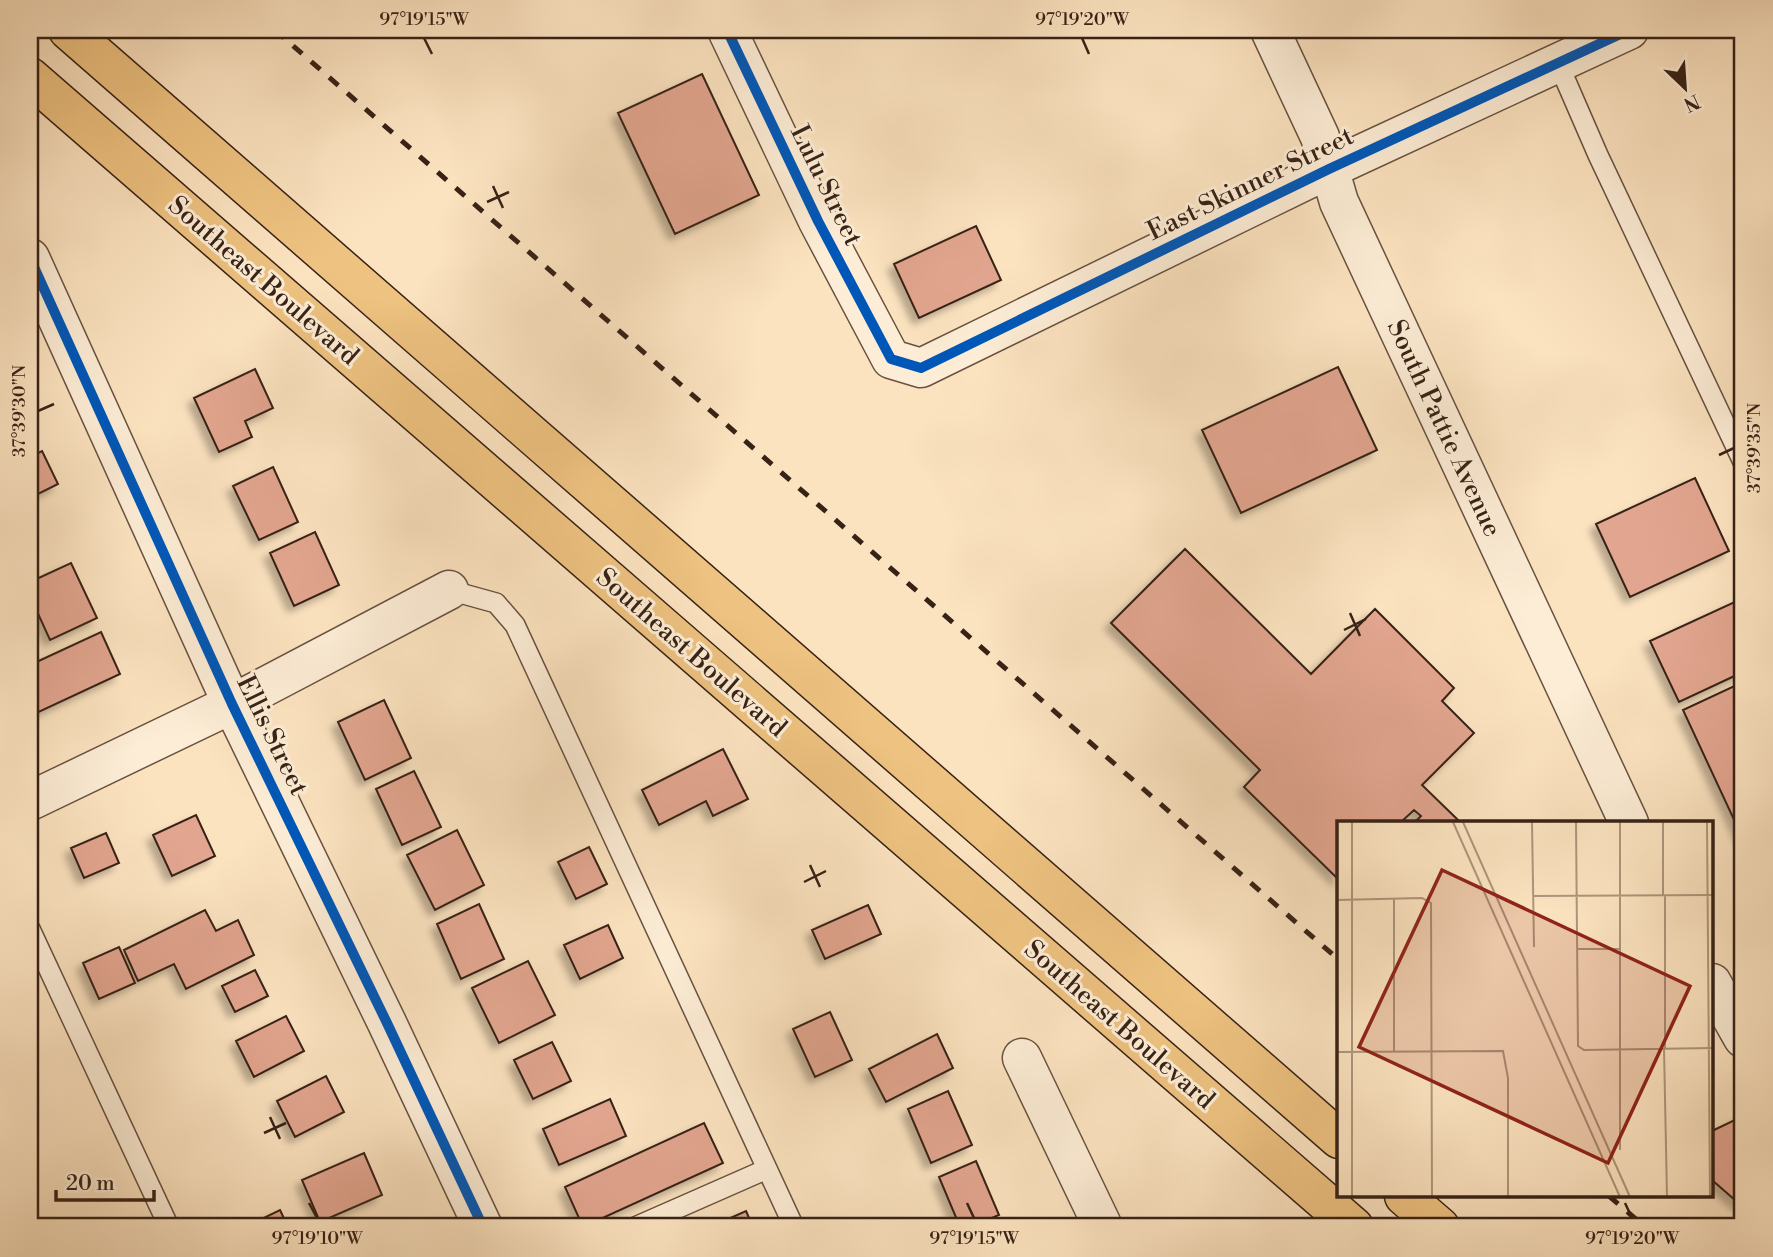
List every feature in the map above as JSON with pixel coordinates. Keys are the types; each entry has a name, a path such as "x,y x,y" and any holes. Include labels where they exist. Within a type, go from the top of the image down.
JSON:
{"main road":[{"path":"68,30 1337,1137"},
{"name":"Southeast Boulevard","path":"30,77 1354,1227"},
{"path":"1406,1198 1440,1227"}],"street":[{"name":"Lulu Street","path":"727,30 818,221 891,359"},
{"name":"South Pattie Avenue","path":"1270,30 1320,137 1339,202 1628,821"},
{"name":"East Skinner Street","path":"891,359 921,368 1329,169 1629,30"},
{"name":"Ellis Street","path":"30,258 232,704 483,1227"},
{"path":"30,800 232,704 449,590"},
{"path":"1714,987 1743,1038"},
{"path":"1021,1058 1103,1227"}],"lane":[{"path":"1558,63 1598,155 1743,462"},
{"path":"449,590 496,603 515,625 794,1227"},
{"path":"30,929 169,1227"},
{"path":"635,1227 767,1168"}],"building":[{"path":"702,74 759,195 675,234 618,113"},
{"path":"976,226 1001,280 919,318 894,264"},
{"path":"1338,367 1377,450 1241,513 1202,430"},
{"path":"255,369 273,408 245,421 252,437 219,452 194,398"},
{"path":"42,451 58,484 30,498 30,457"},
{"path":"273,467 298,522 259,540 233,486"},
{"path":"1695,478 1729,551 1630,597 1596,524"},
{"path":"315,532 339,585 294,606 270,553"},
{"path":"1185,549 1311,674 1375,609 1454,688 1442,701 1474,733 1422,785 1458,820 1416,821 1421,816 1414,810 1402,821 1337,821 1337,878 1244,787 1260,770 1111,623"},
{"path":"71,563 97,618 50,640 30,596 30,582"},
{"path":"1739,600 1743,608 1743,672 1679,702 1650,641"},
{"path":"101,632 120,674 30,716 30,665"},
{"path":"1743,682 1743,839 1683,710"},
{"path":"384,700 411,758 365,780 338,722"},
{"path":"723,749 748,799 713,816 706,801 659,825 642,790"},
{"path":"414,771 441,827 402,845 376,789"},
{"path":"196,815 215,856 172,876 153,835"},
{"path":"457,830 484,885 435,910 407,855"},
{"path":"106,833 119,863 84,878 71,848"},
{"path":"589,847 607,884 576,899 558,862"},
{"path":"479,904 504,959 461,979 437,924"},
{"path":"868,905 881,934 825,959 812,930"},
{"path":"205,910 216,931 238,920 254,955 186,989 174,964 138,981 124,950"},
{"path":"608,925 623,958 580,979 564,945"},
{"path":"119,947 135,983 99,999 83,963"},
{"path":"528,961 555,1015 499,1043 472,988"},
{"path":"255,970 268,996 235,1012 222,986"},
{"path":"830,1012 852,1060 815,1077 793,1029"},
{"path":"286,1016 304,1051 254,1077 236,1041"},
{"path":"937,1034 953,1068 886,1102 869,1069"},
{"path":"552,1042 571,1081 533,1099 514,1060"},
{"path":"326,1076 344,1112 295,1137 277,1101"},
{"path":"948,1091 972,1145 931,1163 908,1109"},
{"path":"610,1099 626,1136 559,1165 543,1129"},
{"path":"1743,1116 1743,1207 1714,1182 1714,1130"},
{"path":"704,1123 723,1163 583,1227 565,1187"},
{"path":"364,1153 382,1195 320,1222 302,1180"},
{"path":"976,1161 999,1215 970,1227 960,1227 939,1177"},
{"path":"280,1210 288,1227 245,1227"},
{"path":"746,1211 753,1227 710,1227"},
{"path":"135,1218 139,1227 115,1227"}],"railway":[{"path":"275,30 1337,958"},
{"path":"1611,1198 1645,1227"}],"cycle path":[{"path":"727,30 818,221 891,359 921,368 1329,169 1629,30"},
{"path":"30,258 232,704 483,1227"}]}
